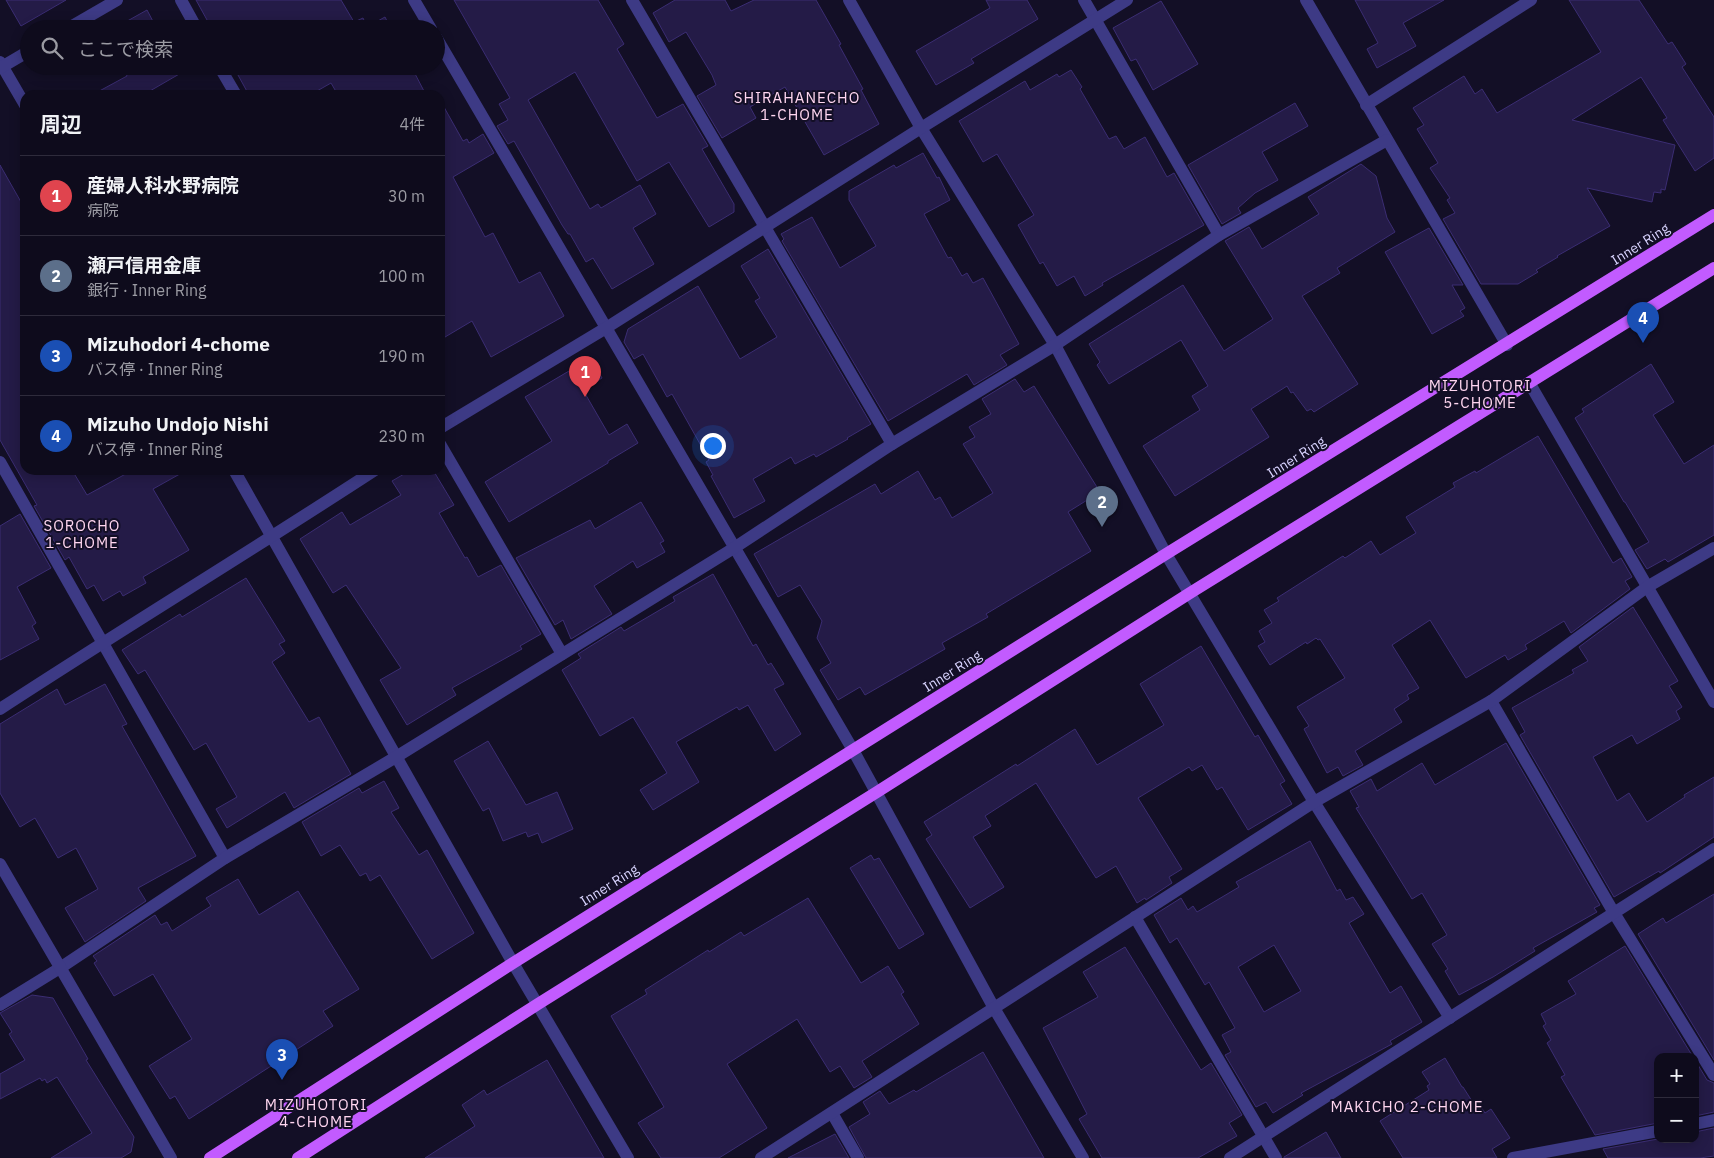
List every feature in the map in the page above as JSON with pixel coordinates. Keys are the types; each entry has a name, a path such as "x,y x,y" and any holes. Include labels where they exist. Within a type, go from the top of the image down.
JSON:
{"main road":[{"name":"Inner Ring","path":"210,1158 513,962 1166,554 1714,215"},
{"path":"298,1158 538,1004 1190,594 1714,268"}],"street":[{"path":"83,20 117,0"},
{"path":"181,0 193,20"},
{"path":"414,0 426,20"},
{"path":"632,0 892,444"},
{"path":"849,0 921,128 1055,345 1166,554 1314,802 1450,1018"},
{"path":"1084,0 1219,235"},
{"path":"445,425 606,328 1127,0"},
{"path":"1306,0 1506,345"},
{"path":"1366,105 1531,0"},
{"path":"445,52 853,750 994,1008 1082,1158"},
{"path":"20,56 1,65 20,97"},
{"path":"224,75 233,90"},
{"path":"0,1005 60,968 224,858 396,757 734,548 892,444 1055,345 1219,235 1387,140"},
{"path":"1530,384 1714,702"},
{"path":"445,453 562,654"},
{"path":"0,462 224,858"},
{"path":"237,475 513,962 628,1158"},
{"path":"0,710 102,642 273,537 367,475"},
{"path":"761,1158 1314,802 1490,701 1647,588 1714,548"},
{"path":"1490,701 1614,913 1714,1075"},
{"path":"1230,1158 1714,849"},
{"path":"0,864 171,1158"},
{"path":"1136,917 1276,1158"},
{"path":"832,1113 858,1158"},
{"path":"1699,1123 1714,1120"},
{"path":"1513,1158 1654,1132"}],"building":[{"path":"6,0 66,0 31,20 20,20 20,24"},
{"path":"196,0 341,0 353,20 207,20"},
{"path":"454,0 598,0 624,44 617,49 657,118 683,104 708,146 702,149 734,204 734,212 709,227 669,162 637,181 575,72 528,100 590,209 598,204 601,208 640,185 656,214 633,228 654,264 612,289 593,258 586,262 570,234 562,225 514,141 508,144 497,126 508,120 499,104 510,98"},
{"path":"675,0 725,0 731,11 754,0 816,0 841,44 839,45 863,89 861,90 879,124 824,155 785,87 750,107 756,118 722,138 697,96 716,85 712,75 686,32 669,42 653,13"},
{"path":"986,0 1027,0 1038,19 971,59 974,63 936,85 916,51 990,8"},
{"path":"1355,0 1444,0 1403,23 1416,46 1377,68 1367,49 1378,43"},
{"path":"1569,0 1639,0 1668,44 1672,42 1686,64 1682,67 1714,117 1714,158 1695,171 1663,120 1667,118 1641,77 1572,120 1675,145 1665,190 1661,189 1661,193 1654,192 1652,202 1587,188 1610,226 1557,256 1536,270 1538,272 1518,284 1481,284 1443,219 1455,213 1447,200 1450,198 1430,168 1438,163 1417,129 1424,125 1413,108 1464,76 1475,94 1482,89 1497,113 1601,52"},
{"path":"1161,1 1198,64 1153,90 1136,59 1131,61 1113,28"},
{"path":"147,10 152,20 129,20"},
{"path":"1071,70 1109,139 1116,136 1124,149 1145,137 1167,177 1174,173 1204,225 1102,283 1103,285 1085,296 1074,276 1057,286 1043,262 1040,264 1018,225 1034,215 997,154 983,162 959,121 1025,81 1030,90 1057,74 1059,77"},
{"path":"178,75 152,90 101,90 127,76"},
{"path":"238,75 416,75 423,90 335,90 331,83 319,90 246,90"},
{"path":"1295,103 1308,126 1262,152 1278,180 1255,193 1238,208 1241,213 1222,224 1188,165"},
{"path":"445,109 463,141 467,139 469,143 483,134 494,153 453,177 485,237 493,233 519,283 540,272 564,316 491,357 472,321 445,337"},
{"path":"923,153 937,178 939,177 950,200 924,214 948,258 951,257 962,276 967,273 973,283 983,278 1019,344 1000,355 1007,365 974,385 967,374 888,421 782,241 784,239 781,234 812,217 840,268 876,246 849,200 849,191 894,165 896,168"},
{"path":"1361,164 1376,176 1387,218 1395,232 1337,268 1340,273 1302,296 1358,384 1314,412 1311,409 1307,411 1287,386 1251,409 1269,437 1175,496 1143,446 1200,410 1192,396 1208,386 1181,340 1109,384 1097,365 1100,362 1089,344 1183,285 1224,351 1273,319 1225,241 1249,227 1262,249 1319,214 1308,197"},
{"path":"0,165 20,200 20,475 75,475 87,495 124,475 178,475 153,489 189,550 143,577 146,583 123,596 120,591 103,601 94,585 87,589 69,557 65,560 34,506 37,505 0,440"},
{"path":"1429,228 1463,285 1452,285 1465,308 1460,311 1464,316 1432,334 1385,252"},
{"path":"768,249 871,424 816,457 814,454 795,464 791,457 753,479 765,501 734,518 711,476 713,475 706,462 709,460 672,394 667,397 643,354 634,359 624,342 628,329 698,286 740,359 777,337 755,301 760,298 741,266"},
{"path":"591,358 602,378 583,390 609,435 627,424 638,443 509,522 485,482 552,441 525,397"},
{"path":"1651,364 1674,402 1653,415 1684,464 1714,445 1714,535 1668,562 1665,559 1647,569 1635,550 1649,542 1575,418 1584,412 1582,409"},
{"path":"1015,379 1024,392 1034,386 1100,492 1068,512 1091,551 986,614 988,617 942,643 945,649 865,695 860,687 838,700 820,670 831,663 817,638 822,621 800,585 778,597 754,554 875,484 881,494 918,471 935,500 940,497 952,518 993,493 963,444 975,437 969,427 991,414 982,399"},
{"path":"1538,436 1613,563 1621,558 1632,577 1625,581 1630,589 1571,633 1564,621 1525,645 1527,649 1508,660 1505,655 1466,678 1430,620 1392,645 1419,688 1407,695 1409,699 1394,709 1402,722 1355,751 1363,765 1343,776 1338,767 1327,773 1304,729 1309,726 1297,707 1345,678 1320,639 1316,638 1307,644 1306,642 1270,665 1258,646 1265,642 1259,631 1272,623 1264,610 1279,601 1277,598 1343,556 1345,558 1371,541 1380,555 1416,533 1406,517 1455,487 1453,483 1475,471 1476,473"},
{"path":"402,475 436,475 454,505 439,513 465,558 467,557 478,577 501,565 541,634 520,646 522,649 452,688 456,695 407,725 380,680 401,668 346,585 333,593 300,539 342,512 350,525 401,495 392,481"},
{"path":"641,502 664,541 660,543 665,552 637,568 633,561 594,586 612,614 571,639 563,620 555,625 516,558 590,520 595,529"},
{"path":"20,514 51,568 17,587 36,623 32,626 39,639 0,660 0,526"},
{"path":"713,574 753,646 756,644 768,665 771,663 784,684 774,689 801,734 775,751 748,705 739,710 737,707 676,742 699,782 653,810 640,790 667,773 633,717 600,736 562,670 581,658 578,654 621,627 624,631 675,601 673,597"},
{"path":"246,578 285,641 279,644 285,653 272,662 309,722 319,717 351,774 294,808 285,792 227,828 216,809 237,797 206,743 194,750 145,670 138,674 122,650 180,614 182,617"},
{"path":"1633,607 1678,681 1669,686 1682,707 1676,711 1680,719 1637,744 1632,735 1593,757 1617,801 1629,793 1647,822 1685,797 1684,795 1714,777 1714,837 1660,873 1659,871 1614,897 1520,735 1525,732 1512,708 1574,673 1572,670 1588,661 1579,647"},
{"path":"1201,646 1255,737 1258,735 1285,781 1280,784 1292,804 1248,830 1222,787 1217,790 1202,765 1192,771 1189,767 1138,798 1182,869 1169,877 1172,883 1146,900 1145,898 1137,903 1116,866 1096,878 1036,783 985,816 991,826 973,837 1004,887 970,908 926,839 932,835 924,822 1075,729 1097,765 1164,725 1140,684"},
{"path":"105,684 127,724 122,726 196,856 138,888 146,901 85,942 65,908 98,889 76,848 58,858 35,818 20,827 0,793 0,724 57,689 65,705"},
{"path":"488,741 526,805 557,792 573,829 542,843 538,833 528,837 526,832 503,841 489,808 483,811 454,761"},
{"path":"1506,743 1600,905 1594,908 1597,912 1533,948 1535,951 1459,995 1445,971 1448,969 1432,944 1447,935 1422,893 1412,899 1356,808 1359,807 1350,791 1371,779 1377,791 1422,763 1435,785"},
{"path":"384,781 399,808 391,812 419,855 427,850 474,933 432,959 380,875 370,881 366,873 360,876 340,845 321,856 302,822 359,788 362,793"},
{"path":"1310,841 1337,891 1340,889 1346,900 1353,897 1364,914 1349,923 1390,993 1401,986 1422,1022 1390,1041 1392,1044 1301,1093 1303,1095 1273,1113 1266,1102 1256,1107 1225,1055 1231,1052 1222,1035 1235,1028 1209,982 1205,985 1177,938 1170,943 1154,915 1181,898 1188,910 1193,906 1197,912 1239,887 1236,882","holes":["1274,945 1301,991 1264,1012 1238,967"]},
{"path":"871,855 874,860 879,858 924,934 899,949 850,868"},
{"path":"238,879 259,915 298,891 359,989 323,1011 333,1026 189,1119 175,1096 170,1099 149,1066 192,1039 153,974 114,996 94,963 97,961 93,956 155,915 161,925 167,922 172,931 211,906 206,898"},
{"path":"1714,894 1714,1060 1638,934 1663,918 1666,923"},
{"path":"808,898 861,983 888,966 904,992 901,994 919,1024 862,1061 872,1077 854,1088 840,1066 830,1072 797,1019 727,1064 767,1128 719,1158 661,1158 638,1123 664,1107 611,1016 647,994 645,990 708,950 709,952 741,932 744,936"},
{"path":"1625,946 1691,1053 1654,1053 1654,1124 1595,1135 1561,1077 1565,1075 1547,1043 1551,1040 1543,1026 1546,1024 1541,1014 1576,994 1568,981"},
{"path":"1125,947 1201,1070 1211,1063 1242,1115 1229,1123 1237,1136 1198,1158 1102,1158 1079,1119 1087,1114 1043,1028 1098,997 1083,972"},
{"path":"32,995 53,998 88,1059 86,1060 134,1137 131,1152 121,1158 51,1158 92,1133 57,1077 47,1083 45,1079 42,1081 40,1078 0,1099 0,1074 25,1060 9,1034 12,1032 0,1013"},
{"path":"983,1052 1044,1158 866,1158 849,1127 870,1114 863,1102 880,1091 889,1104 914,1090 916,1092"},
{"path":"1445,1058 1477,1109 1481,1107 1485,1113 1491,1109 1510,1138 1492,1149 1497,1158 1403,1158 1380,1121 1429,1090 1427,1086 1430,1084 1422,1072"},
{"path":"547,1060 604,1158 425,1158 475,1126 462,1105 484,1090 487,1095"},
{"path":"1699,1067 1707,1080 1714,1083 1714,1112 1699,1115"},
{"path":"1714,1128 1714,1156 1700,1158 1608,1158 1603,1149 1654,1140 1654,1143 1699,1143 1699,1131"},
{"path":"1326,1132 1341,1158 1284,1158 1284,1157"},
{"path":"835,1134 849,1158 788,1158"}],"place":[{"name":"Mizuho Undojo Nishi","path":"1643,343"},
{"name":"産婦人科水野病院","path":"585,397"},
{"name":"瀬戸信用金庫","path":"1102,527"},
{"name":"Mizuhodori 4-chome","path":"282,1080"}],"district":[{"name":"SHIRAHANECHO 1-CHOME","path":"797,106"},
{"name":"MIZUHOTORI 5-CHOME","path":"1480,394"},
{"name":"SOROCHO 1-CHOME","path":"82,534"},
{"name":"MAKICHO 2-CHOME","path":"1407,1107"},
{"name":"MIZUHOTORI 4-CHOME","path":"316,1114"}]}
